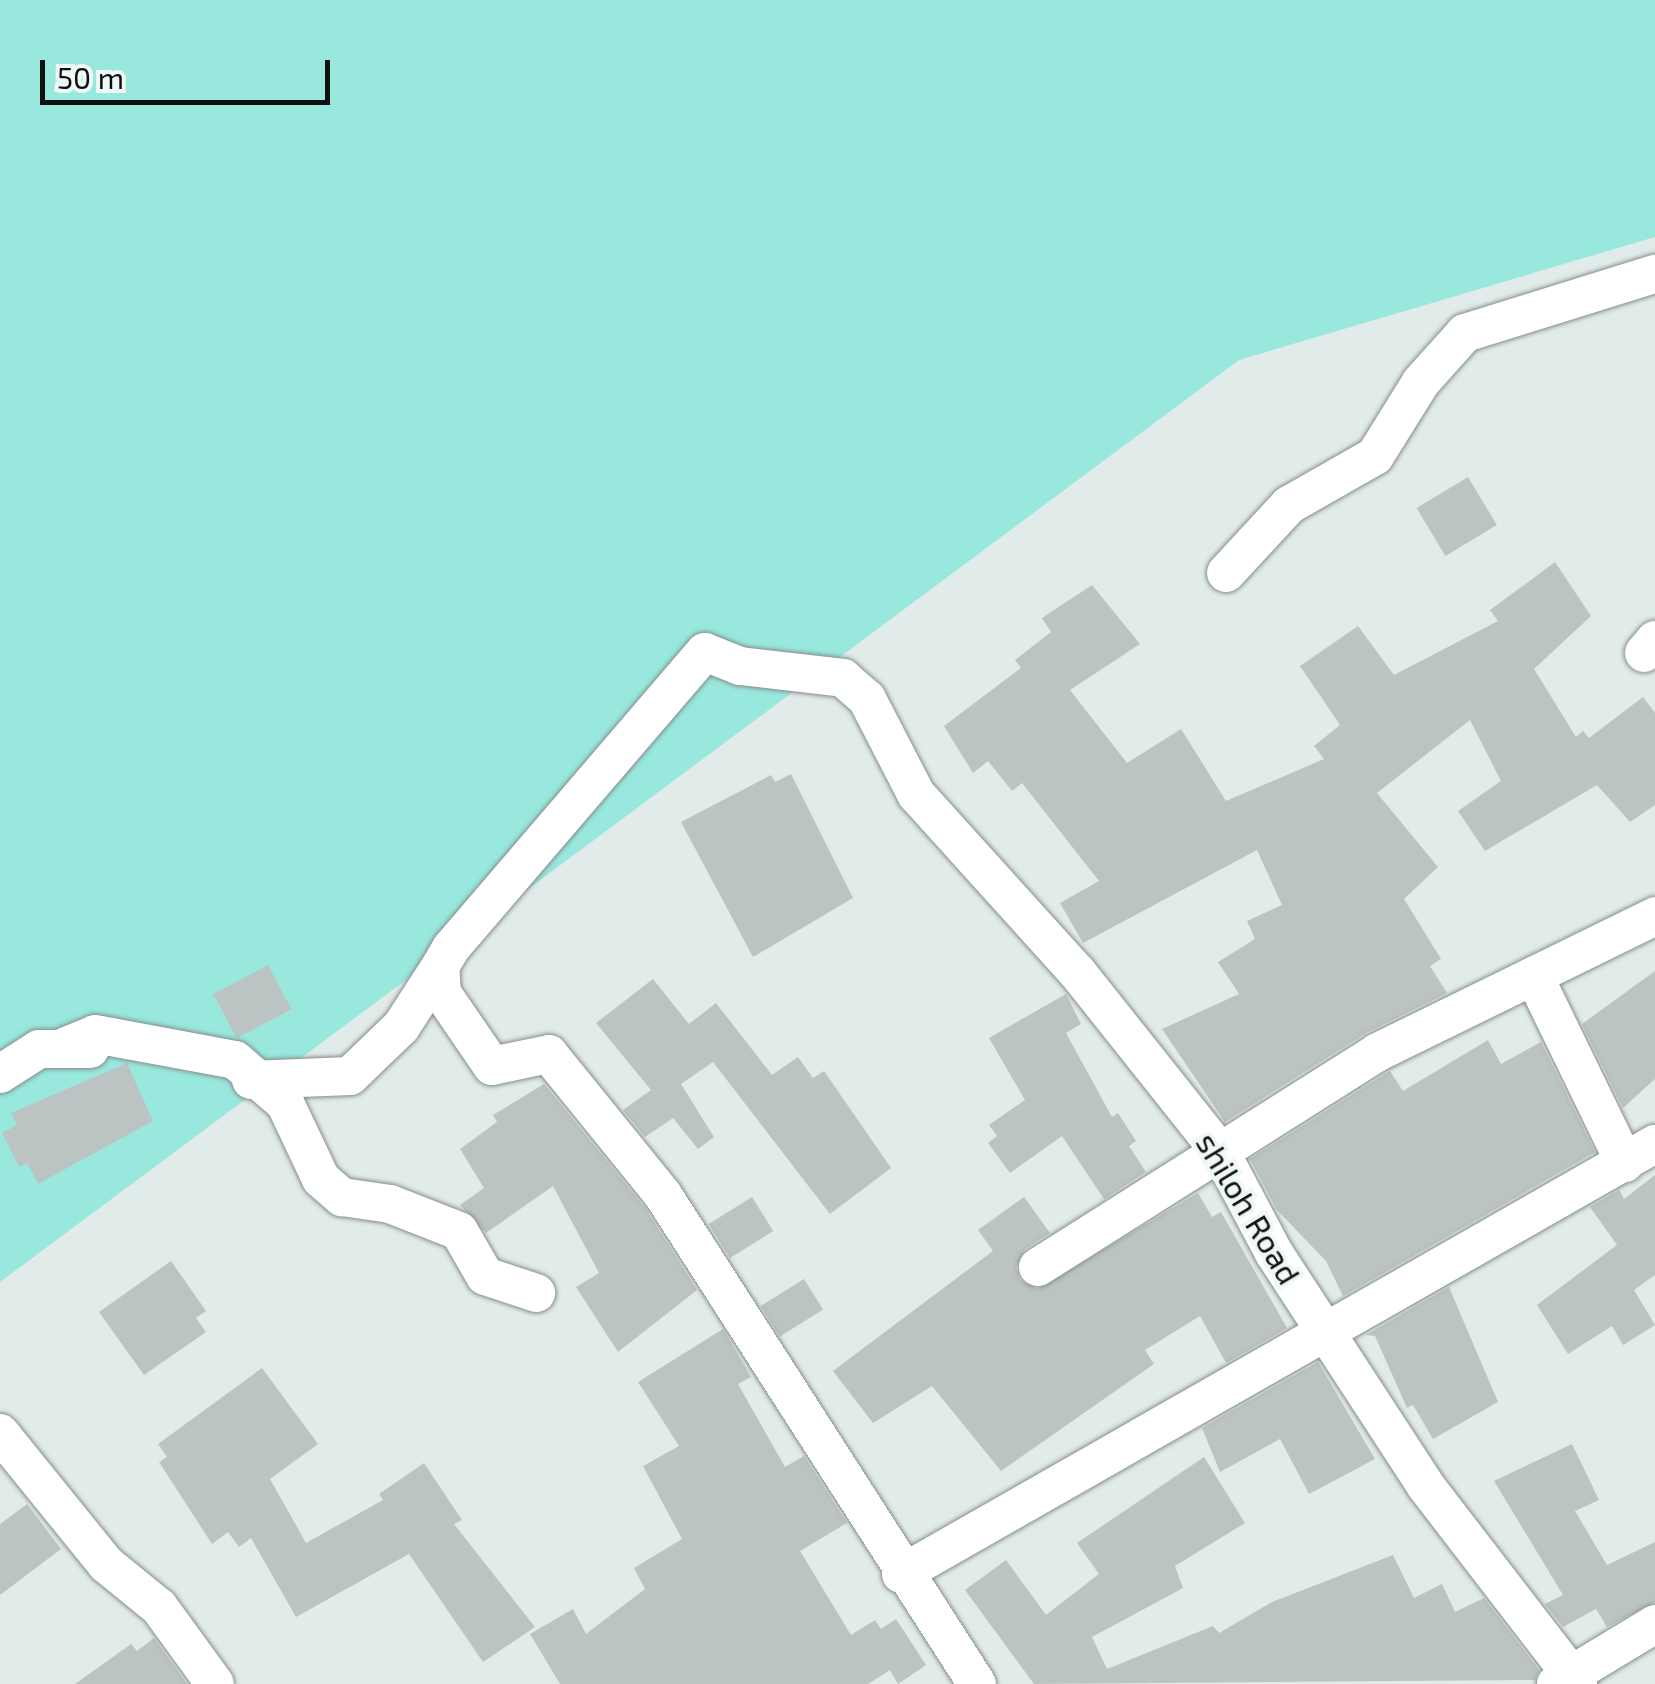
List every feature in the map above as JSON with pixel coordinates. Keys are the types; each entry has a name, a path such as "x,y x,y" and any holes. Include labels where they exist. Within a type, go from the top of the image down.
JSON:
{"street":[{"path":"1226,573 1274,516 1380,450 1421,382 1466,333 1655,274"},
{"name":"shiloh Road","path":"440,966 704,652 740,666 843,678 867,699 916,794 1077,972 1221,1153 1325,1330 1424,1484 1569,1681"},
{"path":"1038,1267 1363,1060 1655,916"},
{"path":"0,1074 39,1049 66,1046 255,1080 350,1076 401,1027 440,966"},
{"path":"440,966 444,1000 492,1066 549,1054 663,1195 751,1322 901,1574 977,1684"},
{"path":"901,1574 1640,1154 1534,976"},
{"path":"255,1080 285,1103 321,1180 342,1197 390,1204 458,1231 485,1276 536,1293"},
{"path":"0,1433 106,1564 159,1607 216,1684"},
{"path":"1569,1681 1655,1624"}],"shaded area":[{"path":"0,0 1655,0 1655,237 1239,360 0,1282"}],"building":[{"path":"1468,477 1497,525 1445,556 1417,508"},
{"path":"1555,562 1591,616 1534,669 1576,737 1583,731 1589,738 1643,697 1655,713 1655,805 1630,822 1597,785 1485,851 1458,811 1501,781 1470,720 1377,793 1438,867 1404,899 1441,959 1430,966 1447,993 1366,1033 1225,1122 1162,1029 1239,994 1218,962 1255,939 1247,921 1282,905 1257,850 1083,943 1060,903 1099,881 1022,783 1012,791 988,761 973,773 944,726 1021,668 1015,660 1051,632 1042,618 1092,585 1140,644 1070,690 1127,763 1181,729 1226,801 1324,759 1314,746 1340,725 1300,666 1358,626 1394,675 1498,621 1490,610"},
{"path":"791,774 853,898 753,957 681,822 771,775 775,782"},
{"path":"268,965 291,1009 237,1038 213,994"},
{"path":"1655,971 1655,1079 1623,1108 1582,1024"},
{"path":"653,979 689,1024 716,1003 772,1075 798,1057 813,1078 824,1071 891,1168 830,1214 713,1062 681,1084 714,1137 698,1149 673,1118 645,1137 623,1110 651,1090 596,1023"},
{"path":"1066,994 1081,1024 1066,1033 1112,1117 1118,1113 1136,1141 1129,1146 1146,1172 1104,1199 1062,1136 1010,1173 988,1143 997,1136 989,1125 1025,1100 989,1038"},
{"path":"1488,1040 1501,1064 1541,1042 1595,1152 1343,1296 1326,1261 1277,1210 1250,1159 1390,1071 1403,1091"},
{"path":"127,1063 153,1121 38,1184 27,1163 19,1167 2,1133 17,1125 11,1113"},
{"path":"544,1084 645,1208 697,1290 618,1352 576,1287 599,1273 553,1186 486,1233 460,1205 484,1188 460,1149 497,1122 493,1115"},
{"path":"1655,1175 1655,1275 1634,1290 1655,1325 1623,1345 1612,1326 1568,1354 1537,1305 1617,1245 1590,1207 1619,1190 1624,1199"},
{"path":"1198,1193 1212,1217 1221,1212 1287,1328 1226,1363 1200,1316 1145,1350 1154,1364 1001,1471 932,1386 873,1423 833,1371 993,1251 978,1230 1024,1197 1050,1233 1025,1249 1016,1267 1020,1280 1038,1289"},
{"path":"752,1197 773,1231 730,1258 709,1224"},
{"path":"171,1261 206,1311 196,1318 206,1332 144,1375 99,1312"},
{"path":"804,1279 823,1310 780,1337 761,1306"},
{"path":"1449,1287 1498,1402 1433,1439 1413,1405 1407,1408 1375,1336 1366,1335"},
{"path":"723,1329 751,1377 738,1384 785,1467 804,1456 847,1523 800,1551 851,1635 875,1620 881,1629 896,1619 926,1665 898,1684 890,1670 868,1684 560,1684 530,1634 573,1609 586,1634 645,1589 634,1568 682,1539 643,1466 679,1446 638,1382"},
{"path":"1318,1362 1375,1459 1309,1494 1280,1439 1220,1472 1202,1428"},
{"path":"262,1368 318,1444 270,1479 306,1543 383,1500 379,1494 424,1463 462,1520 454,1524 535,1627 483,1662 409,1554 296,1617 251,1538 239,1547 228,1532 212,1544 159,1462 167,1457 158,1444"},
{"path":"1572,1444 1599,1500 1575,1511 1607,1565 1655,1542 1655,1602 1607,1627 1596,1609 1563,1627 1545,1604 1563,1595 1494,1481"},
{"path":"1204,1457 1245,1523 1175,1566 1183,1588 1092,1637 1107,1669 1213,1626 1219,1633 1272,1602 1393,1555 1414,1598 1442,1584 1455,1612 1484,1598 1539,1670 1535,1680 1034,1684 965,1590 1006,1560 1046,1615 1099,1574 1077,1543"},
{"path":"27,1504 61,1549 0,1595 0,1524"},
{"path":"154,1638 187,1684 75,1684 131,1644 137,1651"}]}
